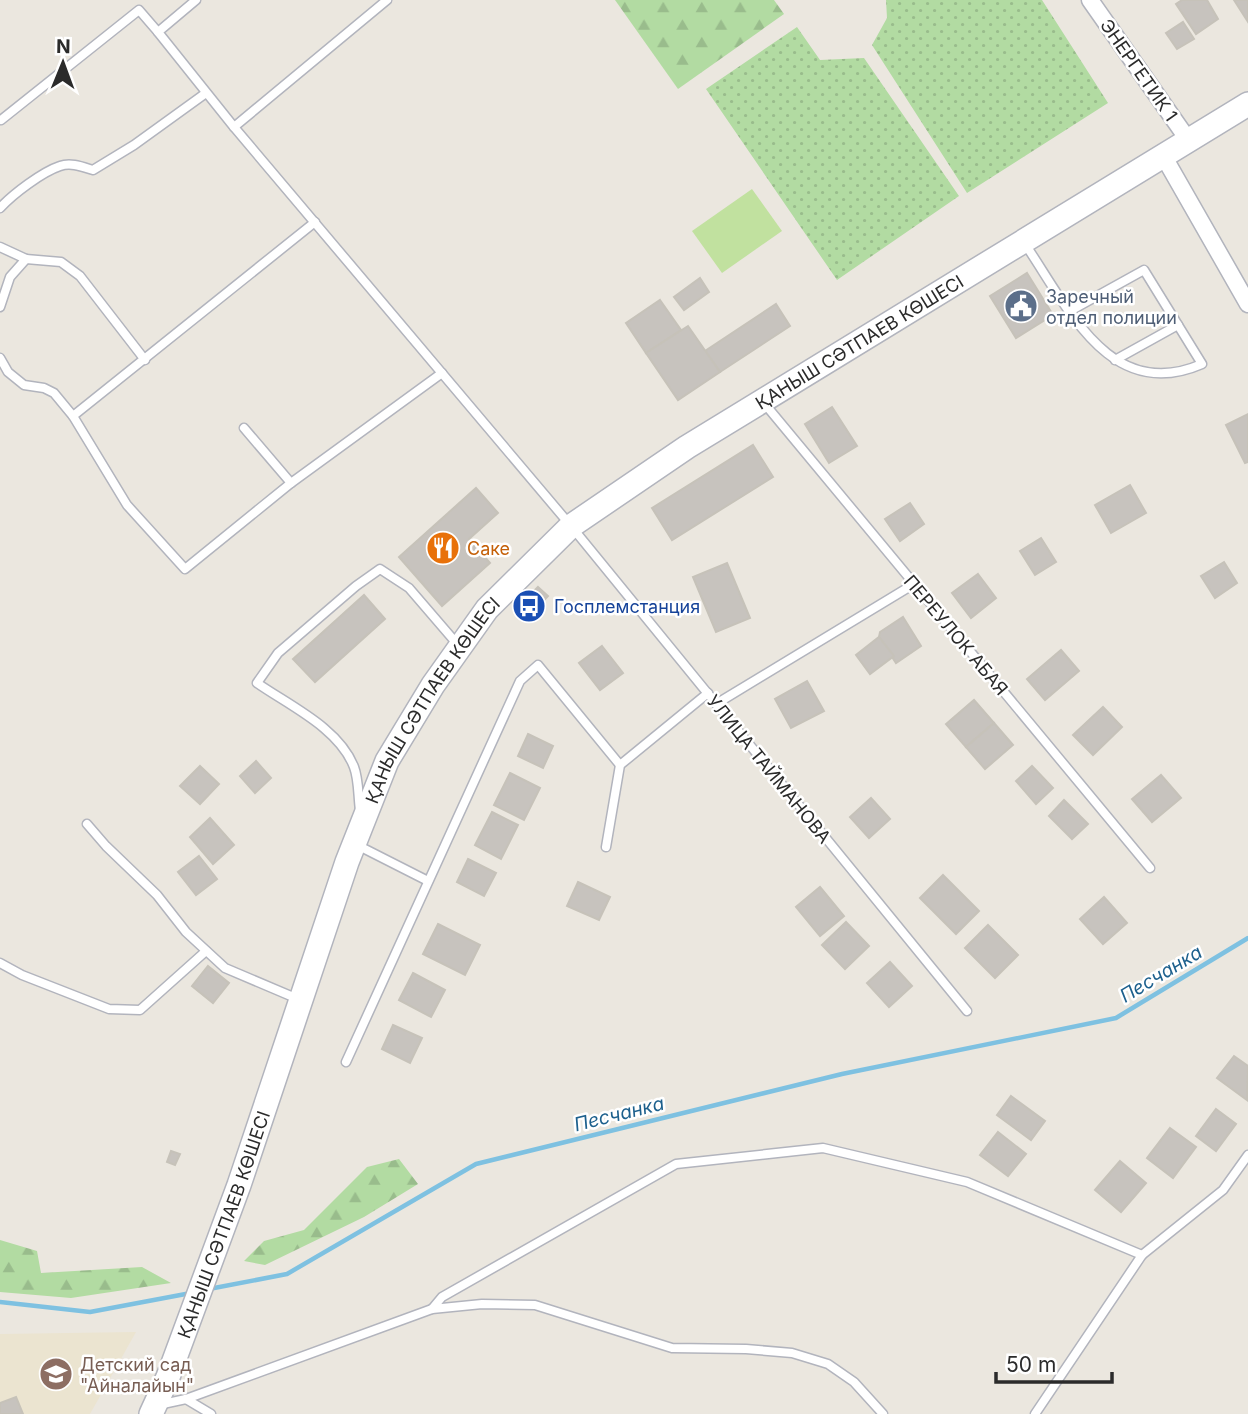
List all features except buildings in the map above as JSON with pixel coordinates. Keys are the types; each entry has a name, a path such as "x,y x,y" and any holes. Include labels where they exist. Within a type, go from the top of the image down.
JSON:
{"street":[{"name":"ЭНЕРГЕТИК 1","path":"1090,0 1189,141"},
{"name":"ҚАНЫШ СӘТПАЕВ КӨШЕСІ","path":"153,1410 168,1377 239,1185 358,834 387,761 433,685 486,609 571,526 687,447 1248,104"},
{"path":"1164,157 1248,304"}],"lane":[{"path":"158,32 196,0"},
{"path":"234,127 387,0"},
{"name":"УЛИЦА ТАЙМАНОВА","path":"1,120 139,10 234,127 571,526 967,1012"},
{"path":"0,208 31,183 61,166 75,165 93,170 134,145 206,93"},
{"path":"73,416 315,222"},
{"path":"1024,242 1070,311 1098,346 1115,360 1130,369 1162,375 1185,371 1202,364 1144,270 1070,311"},
{"path":"0,247 26,259 61,262 80,276 145,360"},
{"path":"0,307 10,277 26,259"},
{"path":"1115,360 1178,325"},
{"path":"0,358 8,372 24,385 44,388 54,393 73,416 127,505 185,569 291,482 442,373"},
{"name":"ПЕРЕУЛОК АБАЯ","path":"762,401 1150,868"},
{"path":"244,428 291,482"},
{"path":"428,881 358,834 355,770 344,748 319,725 257,683 278,653 356,586 380,569 408,588 460,646"},
{"path":"716,704 914,584"},
{"path":"346,1062 520,681 538,665 620,765"},
{"path":"606,848 620,765 708,693"},
{"path":"87,824 157,895 186,932 225,968 301,1000"},
{"path":"0,964 110,1009 140,1010 206,951"},
{"path":"432,1309 442,1297 676,1164 823,1148 967,1182 1142,1255"},
{"path":"1035,1414 1142,1255 1223,1190 1248,1155"},
{"path":"153,1410 432,1309 482,1304 535,1305 672,1348 792,1353 828,1364 854,1382 883,1414"},
{"path":"186,1399 211,1414"}],"shaded area":[{"name":"Детский сад \"Айналайын\"","path":"136,1332 90,1414 0,1414 0,1334"}],"green space":[{"path":"615,0 774,0 784,14 678,89"},
{"path":"886,0 1042,0 1108,103 967,193 872,45 887,18"},
{"path":"797,27 820,60 864,58 959,196 837,280 706,89"},
{"path":"752,189 782,231 722,273 692,231"},
{"path":"399,1159 418,1184 364,1217 265,1265 244,1261 264,1241 304,1230 367,1167"},
{"path":"0,1240 37,1251 41,1273 142,1267 171,1283 71,1298 0,1292"}],"waterway":[{"name":"Песчанка","path":"209,1289 287,1274 476,1164 842,1074 1116,1018 1248,938"},
{"name":"Песчанка","path":"0,1302 90,1312 191,1293"}],"place":[{"name":"Заречный отдел полиции","path":"1021,306"},
{"name":"Саке","path":"443,548"},
{"name":"Госплемстанция","path":"529,606"},
{"name":"Детский сад \"Айналайын\"","path":"56,1374"}]}
